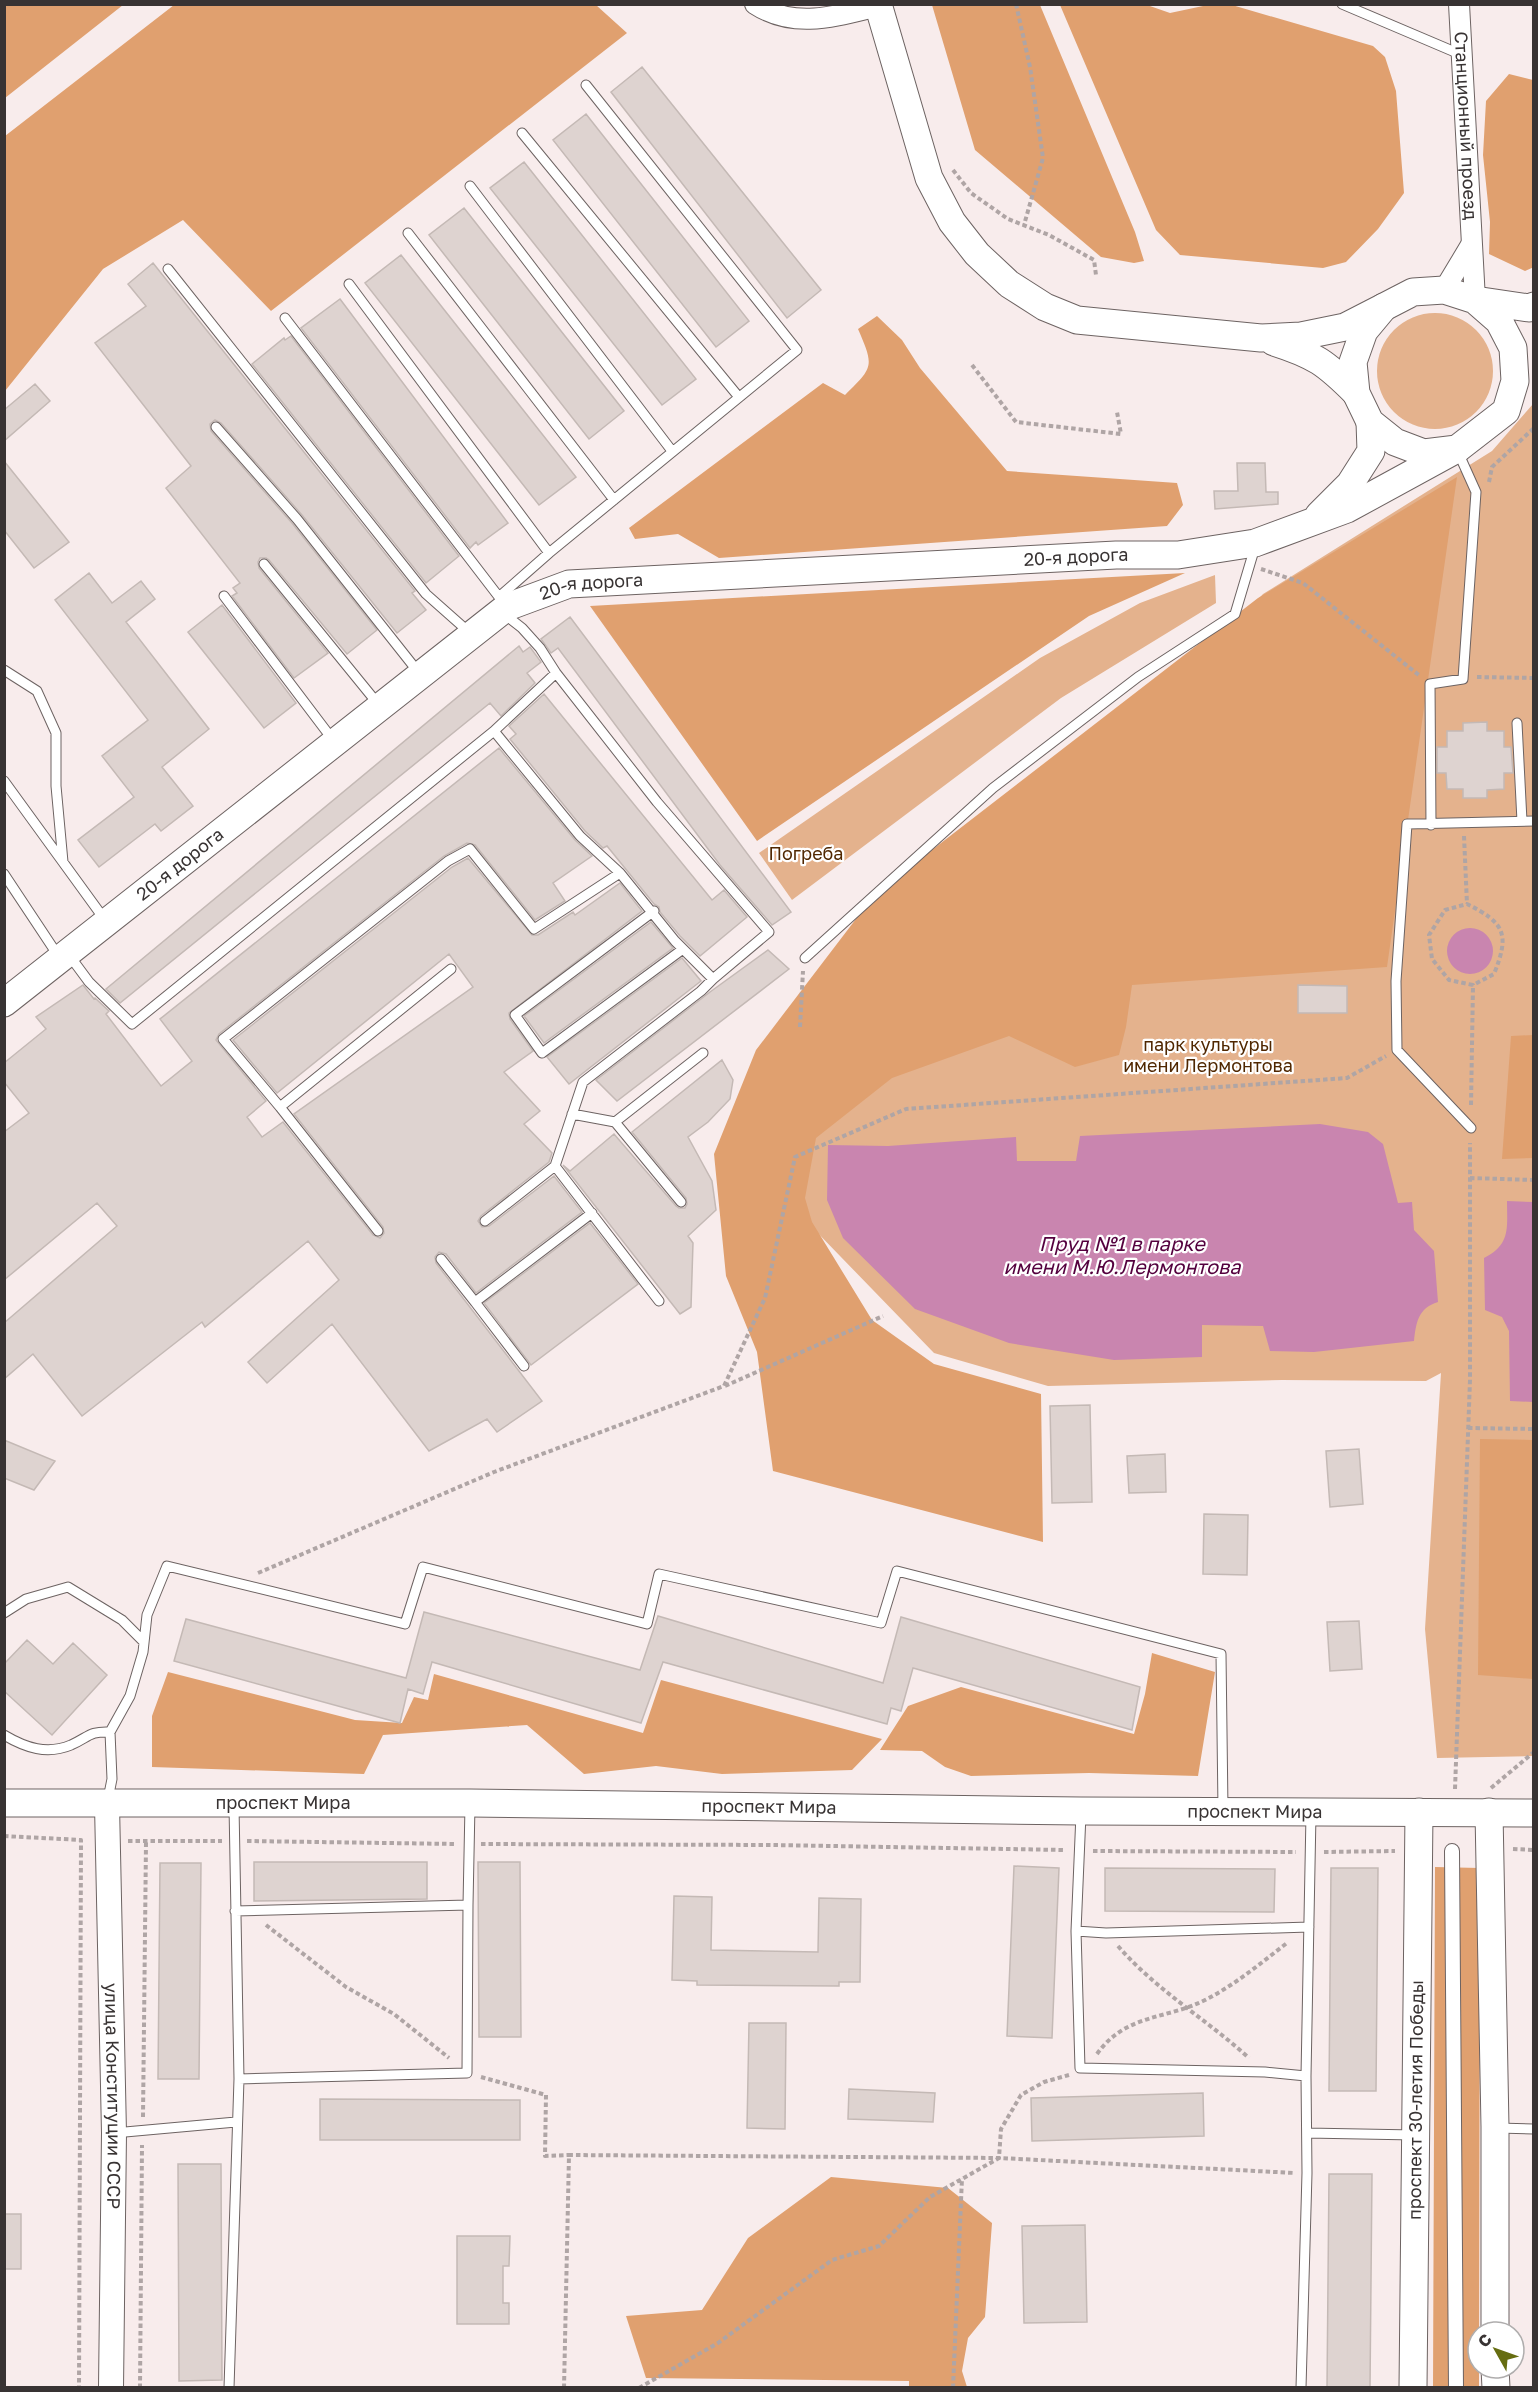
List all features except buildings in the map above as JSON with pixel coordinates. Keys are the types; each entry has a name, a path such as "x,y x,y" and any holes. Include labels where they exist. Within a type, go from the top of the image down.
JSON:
{"main road":[{"path":"878,5 929,178 952,222 977,254 1009,284 1045,307 1077,320 1261,338 1301,336 1345,327 1413,292 1444,290 1475,300 1529,308 1533,306"},
{"path":"1475,300 1499,321 1513,348 1515,381 1506,411"},
{"path":"1356,393 1353,362 1364,331 1384,307"},
{"path":"1261,338 1300,350 1328,365 1356,393 1370,422 1395,442 1424,453 1457,449 1506,411 1533,379"},
{"name":"20-я дорога","path":"1312,522 1350,484 1371,451 1370,422"},
{"name":"20-я дорога","path":"4,1003 334,742 381,708 472,635 503,605 569,585 1116,555 1253,554 1312,522 1347,509 1457,449"},
{"path":"1489,1801 1495,2127 1495,2320"},
{"name":"проспект Мира","path":"4,1803 107,1805 470,1803 1081,1811 1419,1812 1454,1811 1489,1801 1533,1813"},
{"name":"проспект 30-летия Победы","path":"1413,2388 1419,1812"}],"street":[{"path":"755,4 762,9 798,19 821,20 878,5"},
{"path":"1459,12 1475,4"},
{"name":"Станционный проезд","path":"1459,12 1475,300"},
{"path":"1444,290 1471,245"},
{"name":"улица Конституции СССР","path":"107,1805 114,2133 111,2388"},
{"path":"1452,1851 1456,2388"}],"lane":[{"path":"1342,4 1462,55"},
{"path":"503,605 549,553 797,350 586,85"},
{"path":"522,133 738,396"},
{"path":"470,186 672,451"},
{"path":"408,233 614,500"},
{"path":"168,269 426,594 472,635"},
{"path":"349,284 549,553"},
{"path":"285,318 503,605 657,802 769,932 701,991 583,1082 555,1166 485,1221"},
{"path":"216,427 297,519 421,676"},
{"path":"1431,825 1430,684 1463,679 1476,492 1457,449"},
{"path":"805,958 993,788 1138,676 1235,614 1253,554"},
{"path":"264,564 381,708"},
{"path":"224,596 334,742"},
{"path":"4,670 37,691 56,733 56,786 63,861"},
{"path":"4,874 64,956 132,1024 494,731 556,673"},
{"path":"1517,723 1521,821"},
{"path":"494,731 580,836 620,873 654,911 683,949 713,979"},
{"path":"4,781 106,922"},
{"path":"1471,1128 1397,1050 1396,981 1407,824 1533,820"},
{"path":"378,1231 223,1039 448,861 470,849 534,929 620,873"},
{"path":"654,911 515,1015 542,1053 683,949"},
{"path":"280,1107 451,969"},
{"path":"615,1122 703,1053"},
{"path":"572,1114 615,1122 681,1202"},
{"path":"555,1166 659,1301"},
{"path":"475,1302 592,1214"},
{"path":"441,1258 524,1366"},
{"path":"107,1805 112,1779 110,1732 130,1696 144,1642 147,1615 168,1566 405,1624 423,1567 647,1624 659,1574 881,1623 897,1571 1221,1654 1223,1812"},
{"path":"4,1613 26,1599 68,1587 122,1620 144,1642"},
{"path":"4,1735 32,1749 51,1750 71,1745 95,1731 110,1732"},
{"path":"229,2388 239,2079 234,1803"},
{"path":"239,2079 467,2073 470,1803"},
{"path":"1081,1811 1076,1931 1083,2068 1265,2072 1306,2076"},
{"path":"1301,2388 1308,2173 1306,2076 1311,1812"},
{"path":"235,1911 468,1905"},
{"path":"1076,1931 1106,1933 1309,1927"},
{"path":"114,2133 236,2122"},
{"path":"1495,2127 1533,2129"},
{"path":"1307,2133 1417,2135"}],"path":[{"path":"1016,4 1030,67 1043,158 1024,225"},
{"path":"948,162 971,194 1008,219 1049,235 1094,260 1096,275"},
{"path":"972,364 1016,422 1121,434 1117,412"},
{"path":"1253,554 1302,584 1430,684"},
{"path":"1463,679 1487,676 1533,678"},
{"path":"1463,823 1467,904"},
{"path":"1467,904 1488,914 1498,925 1504,948 1494,974 1473,985 1449,980 1432,959 1429,934 1445,910 1467,904"},
{"path":"800,1027 805,958"},
{"path":"1454,1811 1470,1380 1473,985"},
{"path":"724,1386 765,1298 795,1157 906,1109 1347,1078 1397,1050"},
{"path":"1470,1178 1533,1180"},
{"path":"235,1582 494,1472 724,1386 884,1316"},
{"path":"1468,1428 1533,1429"},
{"path":"1489,1801 1533,1752"},
{"path":"4,1836 81,1840 79,2388"},
{"path":"123,1840 146,1842 773,1845 1079,1851 1397,1851"},
{"path":"249,1911 337,1981 394,2014 467,2073 546,2096 545,2156 999,2158 1308,2173"},
{"path":"999,2158 1001,2128 1021,2095 1044,2082 1083,2068 1105,2042 1126,2026 1152,2016 1186,2008 1207,1999 1236,1982 1309,1927"},
{"path":"1106,1933 1138,1969 1229,2040 1265,2072"},
{"path":"564,2388 569,2156"},
{"path":"639,2388 718,2343 832,2260 879,2246 930,2197 999,2158"},
{"path":"953,2388 962,2178"}],"green space":[{"path":"1435,313 1457,317 1476,330 1489,349 1493,371 1489,393 1476,412 1457,425 1435,429 1413,425 1394,412 1381,393 1377,371 1381,349 1394,330 1413,317"},
{"name":"парк культуры имени Лермонтова","path":"1533,404 1533,1756 1437,1758 1425,1629 1441,1373 1426,1381 1282,1380 1048,1386 934,1353 749,1162 1263,594 1492,451"},
{"name":"Погреба","path":"1215,575 1216,603 1061,698 792,900 759,853 1040,658 1140,603"}],"shaded area":[{"path":"5,4 123,4 123,5 5,98"},
{"path":"174,5 596,5 627,33 271,311 183,220 103,269 5,391 5,136"},
{"path":"932,5 1040,5 1135,232 1144,261 1134,263 1101,257 975,150"},
{"path":"1060,5 1147,5 1170,13 1203,6 1232,5 1373,46 1385,57 1396,91 1404,193 1378,229 1346,262 1323,268 1180,255 1156,230"},
{"path":"1509,74 1533,80 1534,267 1525,271 1489,254 1490,222 1483,155 1486,101"},
{"path":"877,316 902,340 920,368 1007,471 1177,483 1183,505 1167,526 719,558 678,534 635,539 629,528 823,383 845,395 862,378 868,365 867,351 858,329"},
{"path":"1457,477 1387,967 1132,985 1119,1055 1075,1067 1009,1036 892,1078 816,1138 805,1198 812,1222 872,1320 934,1364 1041,1394 1043,1542 773,1471 757,1352 726,1276 714,1154 756,1050 875,894 1258,598"},
{"path":"1185,573 1089,616 757,841 590,606"},
{"path":"1533,1035 1533,1158 1502,1159 1511,1036"},
{"path":"1480,1439 1533,1440 1533,1679 1478,1675"},
{"path":"1152,1653 1215,1672 1198,1776 1089,1773 971,1776 945,1767 922,1751 880,1750 908,1706 961,1687 1134,1734 1145,1694"},
{"path":"168,1672 355,1720 402,1723 414,1697 428,1700 434,1674 643,1733 661,1680 882,1739 852,1770 722,1774 656,1766 584,1774 527,1725 383,1735 364,1774 152,1767 152,1716"},
{"path":"1435,1867 1480,1868 1479,2320 1466,2320 1466,2380 1479,2380 1479,2387 1433,2388"},
{"path":"831,2177 948,2188 992,2223 985,2317 968,2338 962,2371 967,2387 909,2387 909,2381 646,2378 626,2316 702,2310 748,2238"}],"water":[{"path":"1470,928 1486,935 1493,951 1486,967 1470,974 1454,967 1447,951 1454,935"},
{"name":"Пруд №1 в парке имени М.Ю.Лермонтова","path":"1320,1124 1368,1132 1383,1144 1398,1203 1412,1202 1414,1230 1434,1251 1438,1302 1422,1312 1417,1322 1414,1341 1314,1352 1270,1351 1263,1326 1202,1325 1202,1357 1114,1360 1009,1343 915,1309 843,1238 827,1200 828,1145 888,1146 1016,1137 1017,1161 1076,1161 1080,1136"},
{"path":"1507,1201 1533,1202 1533,1402 1510,1401 1509,1331 1502,1317 1485,1310 1484,1258 1499,1247 1506,1234"}]}
